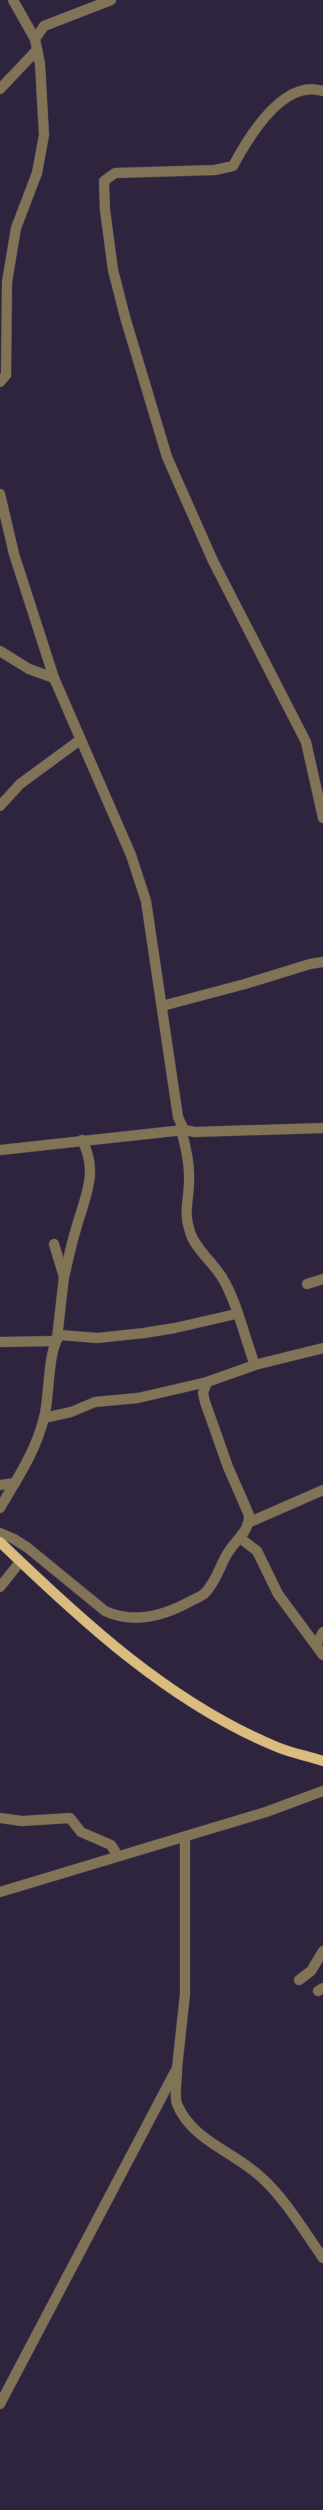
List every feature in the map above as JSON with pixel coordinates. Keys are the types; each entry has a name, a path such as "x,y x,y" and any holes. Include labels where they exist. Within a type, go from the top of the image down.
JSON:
{"main road":[{"path":"1,1535 20,1562 72,1610 151,1674 201,1708 277,1747 323,1761"}],"street":[{"path":"0,382 6,375 7,282 16,228 37,173 44,135 40,64 36,51 35,39 13,0"},
{"path":"35,39 44,26 110,0"},
{"path":"0,89 36,51"},
{"path":"323,91 310,88 294,94 269,112 252,133 233,166 215,170 115,174 109,176 104,181 105,210 113,270 125,317 166,457 209,554 306,742 323,818"},
{"path":"0,494 14,554 54,678 131,855 146,901 178,1117 190,1161 190,1182 186,1202 186,1218 190,1234 223,1279 233,1299 236,1314 255,1365"},
{"path":"0,651 29,669 54,678"},
{"path":"0,806 20,784 80,740"},
{"path":"162,1006 245,984 310,964 323,962"},
{"path":"0,1150 182,1130 195,1132 323,1128"},
{"path":"0,1508 29,1463 44,1418 64,1277 75,1230 89,1189 91,1171 90,1155 82,1140"},
{"path":"54,1244 64,1277"},
{"path":"307,1284 323,1279"},
{"path":"0,1342 56,1340 60,1335 72,1334 97,1338 175,1328 236,1314"},
{"path":"44,1418 71,1412 95,1402 138,1398 192,1386 255,1365 323,1348"},
{"path":"207,1382 203,1393 228,1467 249,1514 250,1522"},
{"path":"192,1386 203,1393"},
{"path":"0,1485 15,1483"},
{"path":"1,1535 28,1548 105,1611 118,1617 139,1618 157,1615 204,1594 213,1584 230,1550 250,1522 323,1490"},
{"path":"240,1538 257,1551 278,1594 323,1655"},
{"path":"0,1587 20,1562"},
{"path":"316,1645 323,1632"},
{"path":"0,1892 185,1837 323,1791"},
{"path":"0,1818 22,1821 70,1818 81,1832 111,1845 118,1856"},
{"path":"185,1837 185,1994 177,2068 177,2103 192,2125 202,2136 260,2176 274,2189 323,2258"},
{"path":"299,1980 311,1971 323,1951"},
{"path":"0,2404 177,2068"}]}
